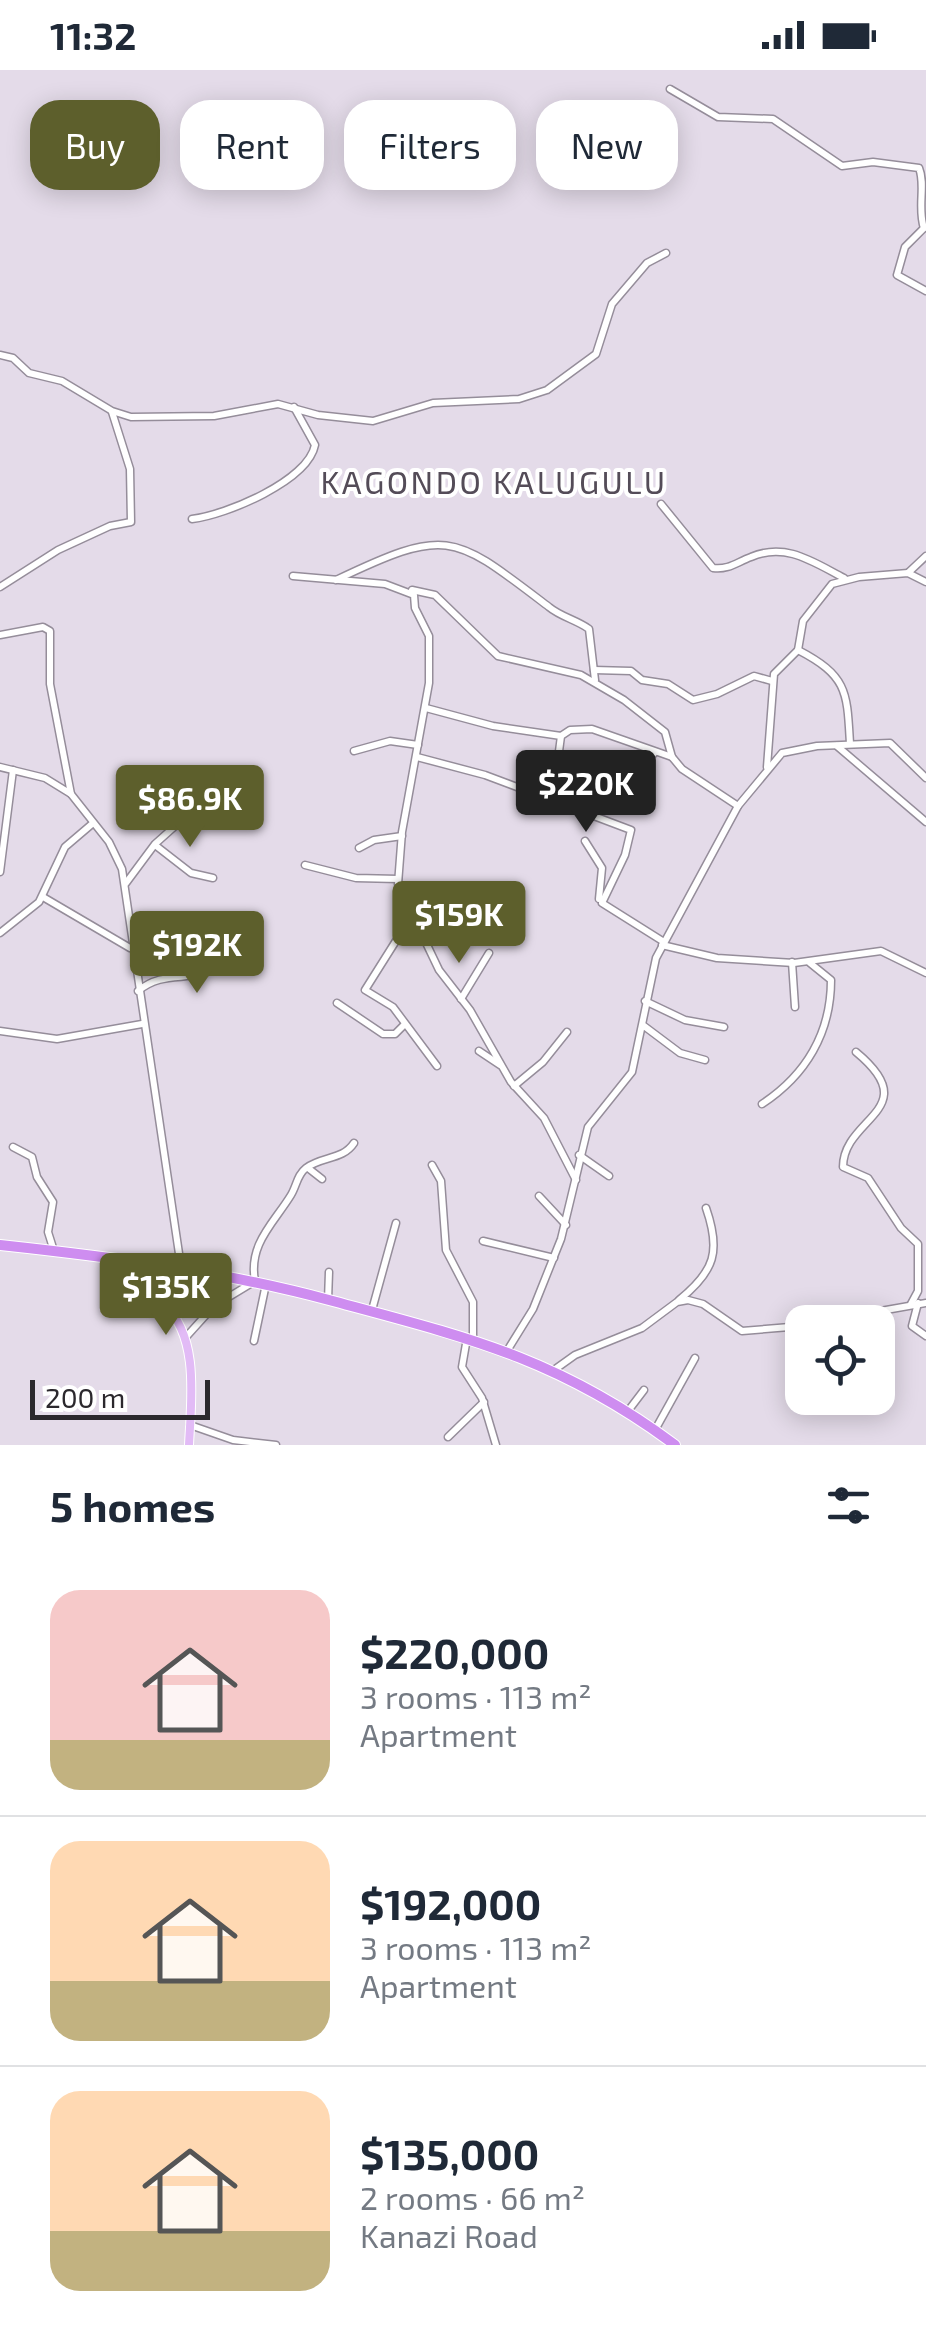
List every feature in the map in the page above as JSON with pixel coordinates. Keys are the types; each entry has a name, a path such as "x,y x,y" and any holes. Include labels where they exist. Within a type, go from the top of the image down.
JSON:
{"highway":[{"path":"0,1246 99,1255 260,1282 470,1338 554,1370 628,1411 676,1445"}],"main road":[{"path":"99,1255 162,1302 186,1338 189,1445"}],"street":[{"path":"670,89 718,117 773,119 842,166 873,162 919,168 923,176 920,208 925,227 905,248 896,275 926,291"},
{"path":"0,355 34,375 67,383 112,411 169,419 223,415 268,404 293,406 318,416 373,421 433,403 535,396 596,354 612,304 648,263 666,253"},
{"path":"192,519 234,510 308,462 315,444 293,406"},
{"path":"0,587 58,550 110,526 131,522 130,469 112,411"},
{"path":"661,504 712,568 730,568 758,554 789,552 846,578"},
{"path":"335,581 402,550 428,546 470,549 516,578 554,611 590,630 595,681"},
{"path":"908,573 926,556"},
{"path":"767,768 772,681 798,650 801,627 826,588 846,578 908,573 926,582"},
{"path":"293,576 435,594 498,656 595,681 665,732 672,757"},
{"path":"411,590 429,636 426,708 402,836 398,879 414,923 438,970 514,1086 544,1118 576,1181"},
{"path":"0,635 43,627 50,631 50,684 71,794"},
{"path":"798,650 826,665 844,685 850,744"},
{"path":"594,670 632,671 642,680 668,684 693,700 717,694 754,676 772,681"},
{"path":"426,708 493,726 561,736 570,730 592,729 672,757 693,778 738,806"},
{"path":"558,759 561,736"},
{"path":"354,751 390,741 418,745"},
{"path":"507,1350 533,1310 554,1258 566,1225 588,1128 632,1072 645,1001 663,944 738,806 782,753 798,748 890,743 926,778"},
{"path":"836,745 880,787 893,789 904,807 926,822"},
{"path":"616,773 646,764 655,752"},
{"path":"417,757 485,775 631,830 625,854 602,903"},
{"path":"0,767 45,778 71,794 109,842 126,883 130,948 182,1268"},
{"path":"0,872 12,770"},
{"path":"126,883 155,844 231,776"},
{"path":"0,933 43,896 65,847 92,824"},
{"path":"359,848 374,840 402,836"},
{"path":"585,841 600,860 602,903"},
{"path":"155,844 191,873 214,878"},
{"path":"306,865 356,878 398,879"},
{"path":"43,896 130,948"},
{"path":"602,903 663,944 717,958 808,962 881,951 926,974"},
{"path":"414,923 399,936 365,986 368,994 394,1007 437,1066"},
{"path":"460,999 489,953"},
{"path":"137,992 157,978 201,977 229,959"},
{"path":"792,962 795,1007"},
{"path":"762,1104 809,1062 822,1038 831,980 808,962"},
{"path":"645,1001 685,1020 724,1026"},
{"path":"337,1003 383,1034 395,1034 406,1024"},
{"path":"0,1030 56,1039 142,1024"},
{"path":"643,1025 680,1053 705,1060"},
{"path":"514,1086 542,1062 567,1032"},
{"path":"479,1051 501,1065"},
{"path":"856,1052 883,1073 890,1092 886,1104 844,1154 842,1166 871,1182 923,1248 912,1326 926,1336"},
{"path":"254,1341 260,1282 259,1242 306,1168 347,1152 354,1143"},
{"path":"12,1147 32,1156 37,1177 53,1202 48,1232 54,1251"},
{"path":"579,1155 608,1176"},
{"path":"432,1166 441,1180 446,1250 472,1302 470,1338 462,1367 484,1402 496,1444"},
{"path":"306,1168 322,1178"},
{"path":"539,1196 566,1225"},
{"path":"554,1370 586,1350 642,1328 702,1281 715,1261 716,1240 706,1208"},
{"path":"372,1310 396,1223"},
{"path":"483,1241 554,1258"},
{"path":"328,1300 329,1272"},
{"path":"186,1338 214,1306 260,1282"},
{"path":"677,1302 696,1300 742,1331 785,1327"},
{"path":"655,1430 695,1358"},
{"path":"628,1411 644,1390"},
{"path":"448,1437 484,1402"},
{"path":"190,1425 260,1445 276,1445"}],"district":[{"name":"KAGONDO KALUGULU","path":"494,483"}]}
